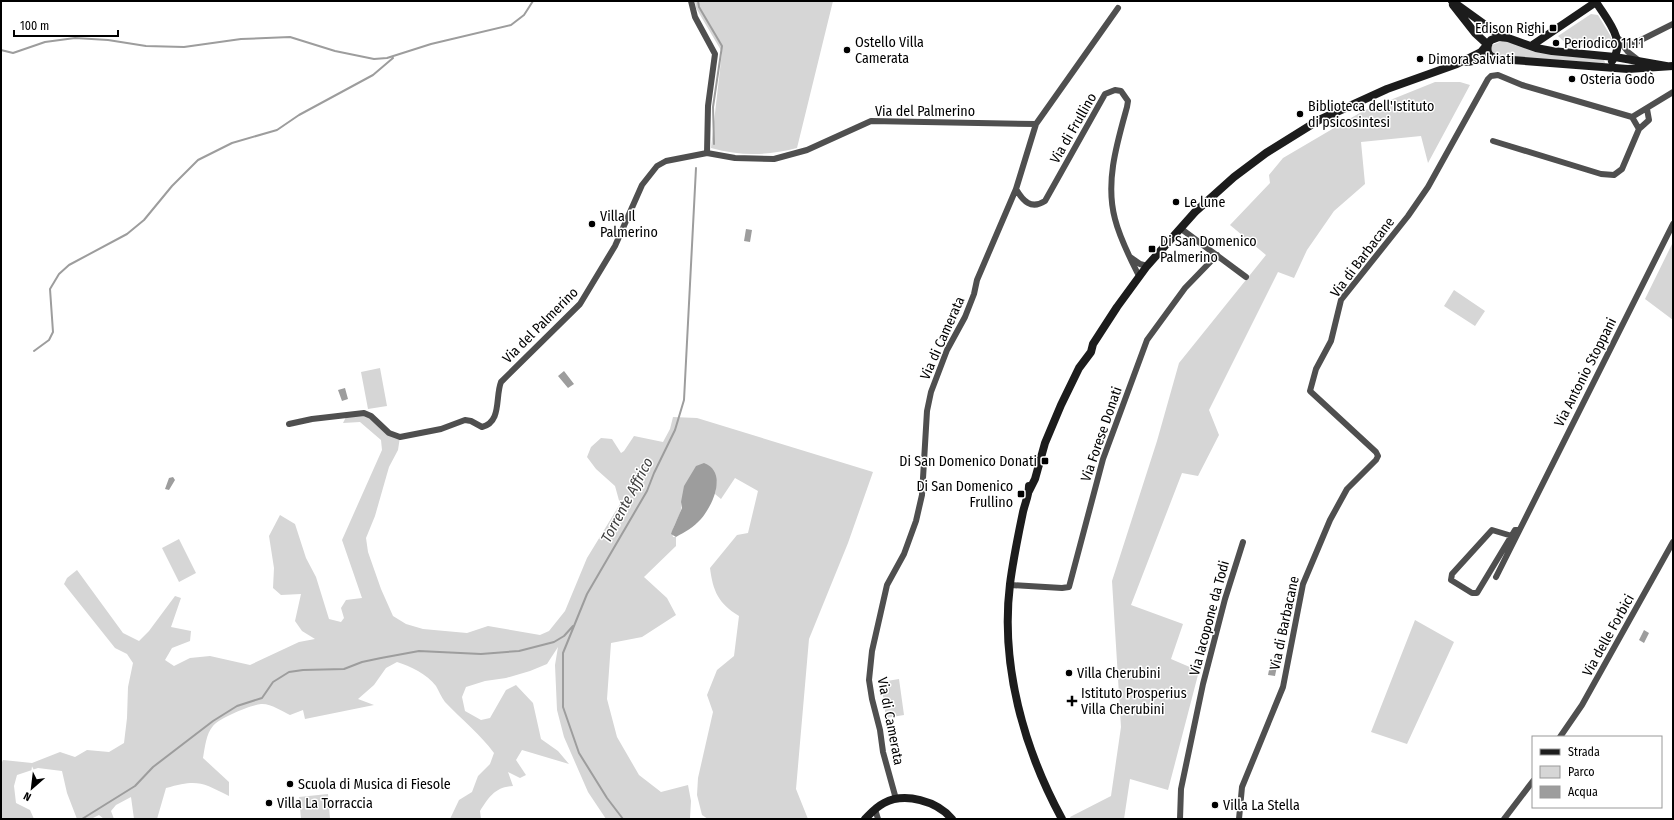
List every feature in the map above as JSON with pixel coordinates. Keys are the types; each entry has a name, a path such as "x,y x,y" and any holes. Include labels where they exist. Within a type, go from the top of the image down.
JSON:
{"main road":[{"path":"1451,1 1502,37 1552,51 1615,57 1643,65"},
{"path":"1451,1 1474,32 1488,45 1488,54 1499,59"},
{"path":"1531,46 1596,1 1617,37 1618,46 1615,57 1603,67"},
{"path":"1062,819 1048,792 1028,744 1016,696 1009,637 1010,585 1014,556 1034,471 1037,467 1061,405 1079,368 1091,352 1093,344 1139,276 1167,239 1172,237 1234,177 1266,153 1319,120 1376,93 1457,64 1481,52 1493,40 1502,37"},
{"path":"1457,64 1485,59 1499,59 1603,67 1643,65 1670,66"},
{"path":"865,819 875,809 896,799 924,801 938,807 952,819"}],"street":[{"path":"691,1 695,16 715,54 708,106 707,153"},
{"name":"Via di Camerata","path":"896,799 883,752 880,730 869,680 872,651 887,585 904,554 916,521 922,495 927,411 931,392 947,350 966,317 977,280 1016,189 1036,124 1118,8"},
{"path":"1617,37 1623,43 1631,45 1673,24"},
{"path":"1617,37 1628,52 1643,65"},
{"name":"Via di Barbacane","path":"1239,819 1242,787 1283,686 1303,584 1330,520 1346,489 1376,460 1378,456 1376,452 1310,391 1316,368 1331,341 1341,300 1408,216 1428,187 1491,76 1498,75 1522,85 1632,117"},
{"name":"Via di Frullino","path":"1016,189 1021,197 1030,204 1034,205 1045,201 1105,94 1114,90 1121,91 1128,101 1113,163 1112,202 1114,219 1139,276"},
{"path":"1639,129 1632,117 1640,111 1648,109 1673,92"},
{"path":"1493,141 1601,174 1614,175 1622,169 1639,129 1649,120 1648,109"},
{"name":"Via del Palmerino","path":"288,424 312,419 364,413 371,416 389,433 400,437 440,429 465,420 471,421 482,427 487,426 496,411 498,390 501,382 568,318 589,292 615,246 642,185 649,175 666,160 707,153 742,158 774,159 807,150 871,122 1036,124"},
{"name":"Via Antonio Stoppani","path":"1496,577 1673,224"},
{"path":"1180,228 1246,277"},
{"name":"Via Forese Donati","path":"1010,585 1062,588 1069,586 1103,459 1147,340 1185,288 1217,255"},
{"path":"1129,256 1140,264 1147,266"},
{"name":"Via Antonio Stoppani","path":"1512,536 1492,530 1452,574 1450,580 1472,593 1477,593 1512,536 1515,530 1519,531"},
{"name":"Via Iacopone da Todi","path":"1180,819 1182,789 1203,684 1225,599 1243,542"},
{"name":"Via delle Forbici","path":"1561,736 1582,705 1673,542"},
{"path":"1504,819 1532,782"},
{"path":"875,809 878,819"}],"green space":[{"path":"695,1 833,1 797,148 764,154 743,154 711,148 722,52 696,8"},
{"path":"1591,14 1598,15 1610,35 1613,43 1610,47 1570,47 1558,36"},
{"path":"1502,41 1604,59 1605,63 1498,57 1492,53 1492,45"},
{"path":"1435,82 1460,82 1470,85 1428,163 1421,136 1361,142 1365,184 1334,211 1307,250 1294,278 1278,272 1209,410 1219,435 1198,476 1182,473 1131,605 1183,624 1171,659 1199,671 1168,790 1130,779 1124,819 1071,819 1070,817 1111,796 1121,727 1112,581 1157,441 1179,363 1266,255 1230,225 1270,183 1269,175 1283,158 1363,111"},
{"path":"1673,242 1673,320 1645,299"},
{"path":"1454,290 1485,311 1475,326 1444,306"},
{"path":"380,368 387,406 368,409 361,372"},
{"path":"364,413 389,433 400,437 398,450 389,467 375,516 366,538 368,552 381,589 393,616 406,624 423,629 467,633 488,626 540,635 549,631 565,611 587,558 620,504 615,486 596,469 587,457 591,447 601,438 612,439 621,453 634,436 663,442 670,429 673,417 697,418 873,472 848,543 809,639 796,789 808,819 708,819 702,815 697,795 698,778 713,712 707,695 717,670 734,656 739,616 721,601 715,590 710,568 737,535 748,533 758,491 735,478 721,499 715,494 717,481 681,502 681,511 673,528 673,537 676,537 676,546 644,577 667,598 676,615 642,637 611,643 607,699 617,737 639,775 661,792 688,785 691,801 690,819 606,819 588,792 564,737 557,710 555,665 558,647 547,664 506,678 485,681 466,687 462,697 465,711 481,720 490,718 506,690 516,685 533,703 541,739 558,751 569,764 522,750 516,760 526,775 520,778 508,772 513,786 502,788 490,797 480,811 481,819 450,819 459,800 472,792 478,776 490,764 494,753 477,733 445,702 436,686 428,678 418,671 397,662 386,668 374,685 358,699 374,705 305,719 303,710 290,715 272,706 261,704 236,712 216,723 211,729 206,741 203,758 229,782 229,796 199,783 185,783 166,788 157,819 134,819 131,797 116,805 111,811 114,819 104,819 99,815 91,819 77,819 67,793 62,771 38,768 17,775 14,786 16,803 30,810 34,819 1,819 1,764 3,760 32,763 60,752 75,757 87,750 109,752 124,743 127,718 128,687 133,663 127,654 115,648 64,584 67,578 77,570 123,633 139,641 149,631 175,596 181,598 171,627 191,631 190,641 172,648 165,660 174,666 190,658 210,656 250,665 299,642 315,639 302,631 295,621 301,594 281,595 273,588 274,568 269,536 280,515 295,524 306,558 316,577 329,619 341,622 344,618 341,608 346,600 362,598 342,540 382,450 381,440 360,422 343,423 347,415"},
{"path":"179,539 196,573 179,582 162,548"},
{"path":"1415,620 1454,642 1407,744 1371,732"},
{"path":"899,679 904,715 886,718 881,682"},
{"path":"328,794 330,819 301,819 299,797"}],"water":[{"path":"746,229 752,230 750,242 744,241"},
{"path":"564,371 574,384 568,388 558,376"},
{"path":"345,388 348,399 342,401 338,390"},
{"path":"704,463 711,467 717,481 714,498 706,513 698,522 676,537 671,534 682,508 681,502 684,486 696,466"},
{"path":"173,477 175,480 169,490 165,489 169,478"},
{"path":"1644,630 1649,633 1644,643 1639,640"},
{"path":"1271,660 1278,661 1275,676 1268,675"}],"waterway":[{"path":"1,50 13,53 45,42 75,38 108,40 146,46 184,47 241,39 290,37 335,51 374,59 387,58 431,44 511,25 524,15 533,1"},
{"name":"Torrente Affrico","path":"698,1 699,7 722,46 713,107 714,144"},
{"path":"34,351 49,340 53,332 50,289 59,274 69,265 127,234 144,220 172,186 198,160 232,143 277,130 299,115 373,75 393,58"},
{"name":"Torrente Affrico","path":"623,819 607,798 579,753 563,707 563,653 587,594 647,491 675,430 684,400 696,168"},
{"path":"82,819 135,786 153,767 213,721 237,706 262,698 273,682 289,672 303,670 344,669 362,662 419,651 481,654 519,651 554,642 564,636 573,626"}],"place":[{"name":"Edison Righi","path":"1553,28"},
{"name":"Periodico 11.11","path":"1556,43"},
{"name":"Ostello Villa Camerata","path":"847,50"},
{"name":"Dimora Salviati","path":"1420,59"},
{"name":"Osteria Godò","path":"1572,79"},
{"name":"Biblioteca dell'Istituto di psicosintesi","path":"1300,114"},
{"name":"Le lune","path":"1176,202"},
{"name":"Villa Il Palmerino","path":"592,224"},
{"name":"Di San Domenico Palmerino","path":"1152,249"},
{"name":"Di San Domenico Donati","path":"1045,461"},
{"name":"Di San Domenico Frullino","path":"1021,494"},
{"name":"Villa Cherubini","path":"1069,673"},
{"name":"Istituto Prosperius Villa Cherubini","path":"1072,701"},
{"name":"Scuola di Musica di Fiesole","path":"290,784"},
{"name":"Villa La Torraccia","path":"269,803"},
{"name":"Villa La Stella","path":"1215,805"}]}
